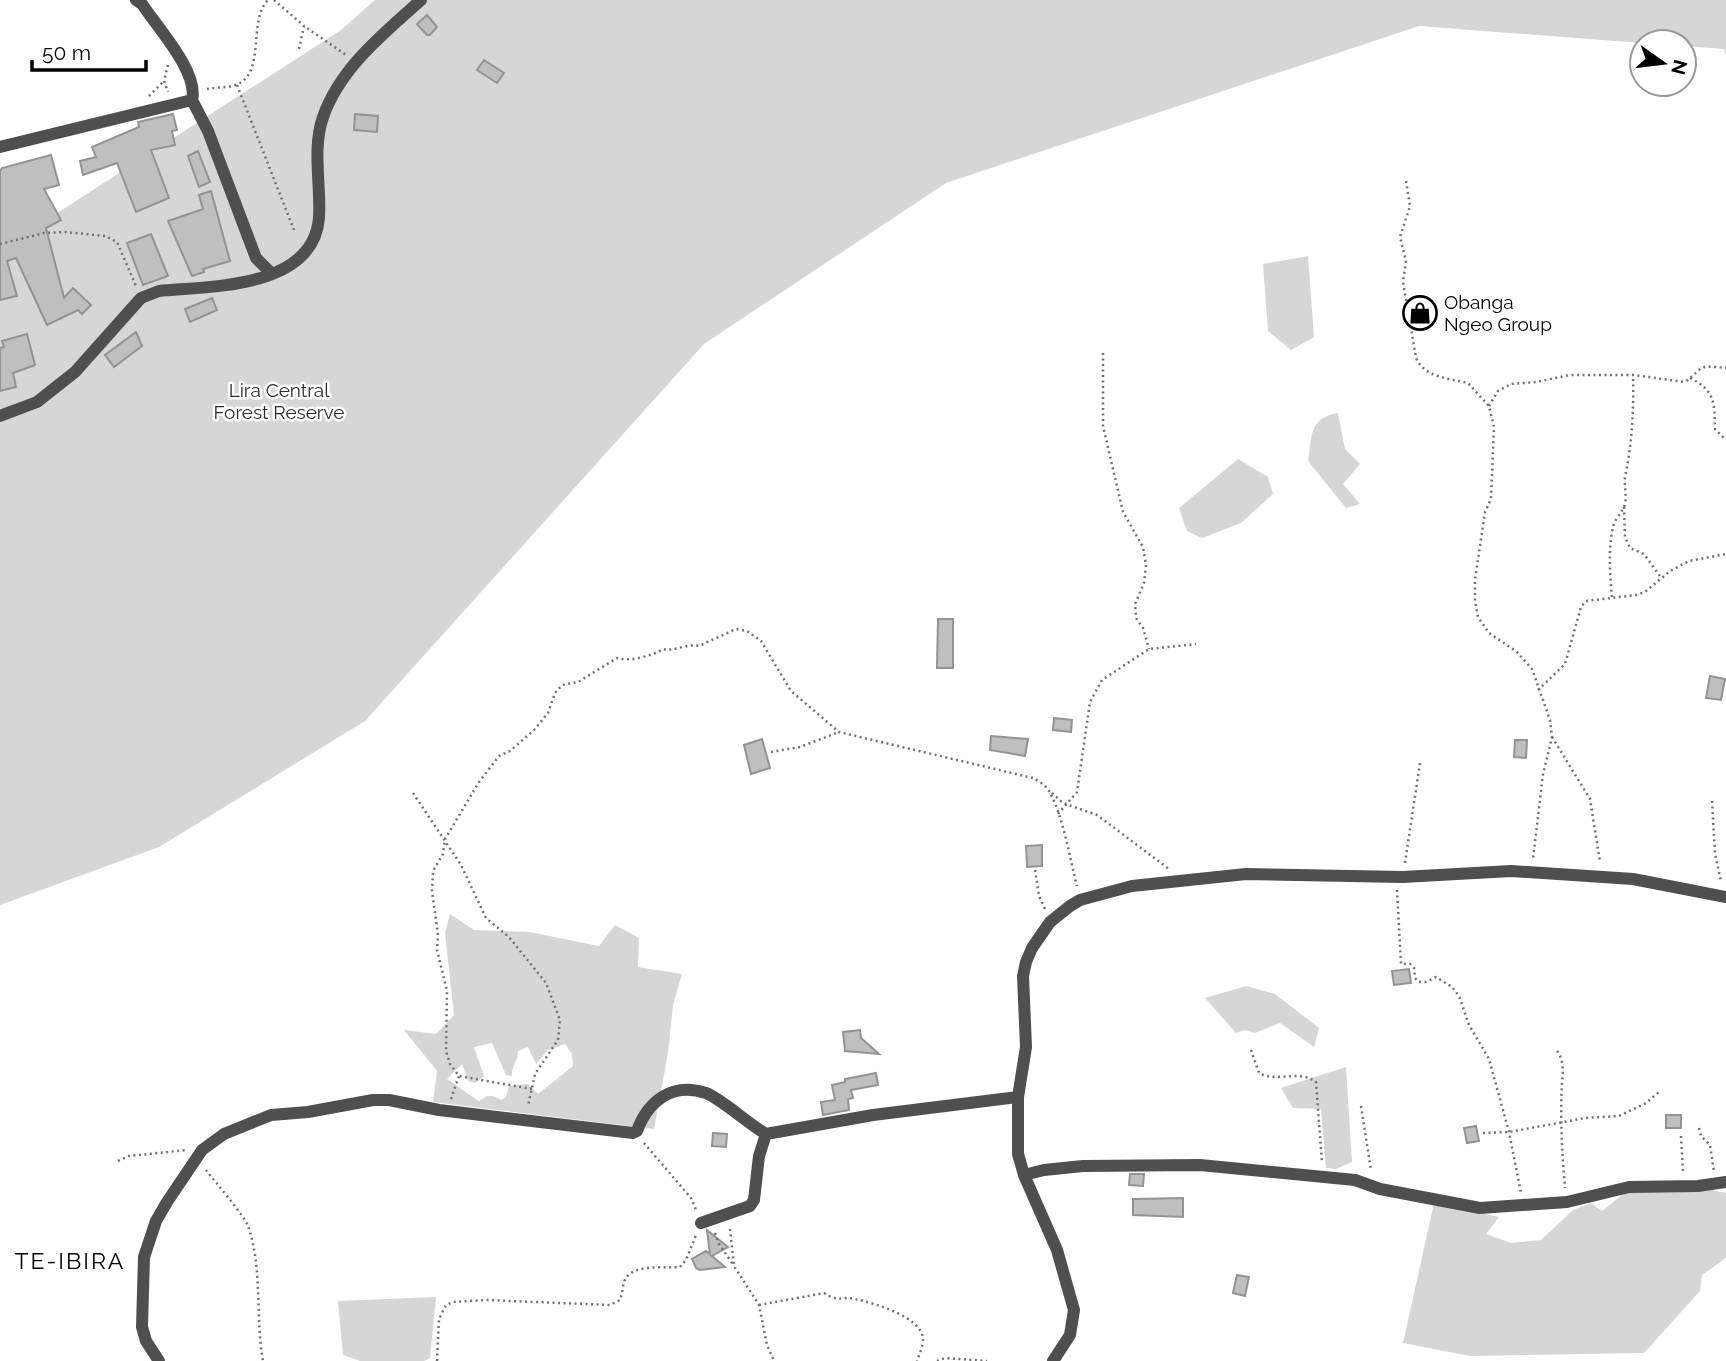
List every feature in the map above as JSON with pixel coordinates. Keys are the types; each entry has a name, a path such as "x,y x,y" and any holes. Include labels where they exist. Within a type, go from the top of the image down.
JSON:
{"street":[{"path":"136,0 142,4 186,69 193,96 256,258 272,274"},
{"path":"0,416 37,402 75,372 141,298 159,291 244,284 295,262 312,241 318,219 317,147 322,119 332,96 356,62 421,0"},
{"path":"0,147 173,105 193,96"},
{"path":"244,284 256,258"},
{"path":"1053,1361 1070,1335 1074,1310 1057,1250 1024,1175 1018,1154 1018,1097 1026,1046 1023,976 1032,947 1050,922 1080,900 1132,886 1246,874 1399,877 1511,871 1633,879 1723,896"},
{"path":"159,1361 152,1352 142,1327 144,1257 156,1221 202,1150 224,1134 271,1115 389,1100 448,1111 635,1133 644,1113 655,1102 670,1093 688,1090 708,1094 766,1134 873,1115 1018,1097"},
{"path":"701,1223 750,1206 754,1200 759,1156 766,1134"},
{"path":"1024,1175 1083,1166 1200,1165 1355,1180 1380,1189 1480,1208 1567,1202 1629,1187 1721,1182"}],"path":[{"path":"193,96 237,85 250,73 255,57 257,28 262,8 268,0"},
{"path":"274,0 304,26 356,62"},
{"path":"299,48 304,26"},
{"path":"167,40 169,61 164,81 173,105"},
{"path":"237,85 294,230"},
{"path":"1406,181 1409,205 1400,237 1406,261 1403,282 1416,358 1420,369 1428,373 1473,386 1489,406 1494,427 1491,499 1485,512 1475,580 1478,618 1489,633 1517,652 1532,669 1552,737 1590,799 1603,877"},
{"path":"0,244 44,233 105,236 117,242 141,298"},
{"path":"1102,353 1103,426 1122,512 1143,547 1146,565 1144,583 1135,604 1136,618 1143,628 1149,649"},
{"path":"1489,406 1498,391 1511,384 1570,375 1633,375 1685,382 1698,369 1707,366 1726,368"},
{"path":"1633,375 1634,412 1628,452 1629,467 1625,476 1625,537 1630,548 1644,554 1662,579"},
{"path":"1690,378 1701,384 1714,399 1715,429 1726,440"},
{"path":"1612,597 1609,555 1616,518 1624,507"},
{"path":"1538,690 1565,664 1581,607 1586,601 1645,592 1670,571 1689,561 1726,554"},
{"path":"532,1089 459,1076 450,1064 446,1051 447,991 437,950 439,934 432,891 433,871 443,854 445,839 479,782 499,756 510,751 534,730 548,713 555,692 562,685 578,682 617,658 624,661 637,656 651,657 663,649 670,651 694,644 699,646 736,629 747,631 761,641 791,691 839,732 1033,778 1067,804 1097,816 1182,880"},
{"path":"1058,814 1077,792 1090,702 1102,680 1149,649 1196,644"},
{"path":"771,752 800,747 839,732"},
{"path":"1532,872 1543,774 1552,737"},
{"path":"1420,763 1399,877 1401,964 1410,964 1419,982 1436,977 1459,996 1469,1025 1489,1059 1509,1132 1522,1203"},
{"path":"1050,791 1080,900"},
{"path":"413,793 461,866 486,918 509,937 546,984 561,1020 558,1041 535,1074 526,1120"},
{"path":"1712,801 1715,854 1722,877 1723,896"},
{"path":"1035,870 1040,896 1050,922"},
{"path":"1251,1051 1259,1073 1266,1077 1308,1076 1316,1082 1323,1177"},
{"path":"1557,1051 1561,1055 1563,1073 1560,1123 1567,1202"},
{"path":"448,1111 459,1076"},
{"path":"1483,1133 1509,1132 1585,1118 1619,1116 1646,1103 1659,1092"},
{"path":"1361,1107 1370,1168 1380,1189"},
{"path":"1699,1128 1701,1136 1710,1145 1721,1182"},
{"path":"635,1133 691,1198 701,1223 715,1233 719,1244 759,1304 767,1345 774,1361"},
{"path":"1681,1136 1685,1186"},
{"path":"118,1161 129,1156 202,1150 205,1168 247,1223 256,1261 259,1339 263,1361"},
{"path":"727,1215 734,1266"},
{"path":"437,1361 439,1319 446,1305 453,1302 486,1300 610,1305 620,1300 628,1275 637,1270 680,1267 686,1260 701,1223"},
{"path":"759,1304 824,1293 833,1299 852,1298 909,1318 919,1328 923,1340 917,1361"},
{"path":"937,1361 945,1358 987,1361"}],"green space":[{"name":"Lira Central Forest Reserve","path":"375,0 1726,0 1726,56 1724,49 1698,47 1698,28 1628,28 1628,42 1419,26 946,183 704,344 365,721 159,847 0,905 0,250 341,30"},
{"path":"1308,256 1314,337 1291,350 1268,331 1263,264"},
{"path":"1338,413 1345,449 1360,464 1343,484 1360,504 1346,508 1308,461 1317,424 1329,415"},
{"path":"1238,459 1268,477 1273,494 1241,523 1202,538 1187,531 1179,508"},
{"path":"450,914 474,930 530,932 599,946 615,925 639,938 638,967 682,974 673,1005 668,1053 654,1129 433,1102 437,1071 404,1030 436,1034 454,1015 445,933","holes":["492,1043 506,1075 512,1076 518,1051 528,1047 536,1064 548,1050 565,1044 572,1054 573,1066 538,1094 528,1084 509,1086 506,1097 502,1100 487,1096 479,1101 447,1079 462,1064 468,1081 475,1083 484,1076 474,1047"]},
{"path":"1246,986 1275,994 1319,1028 1314,1047 1280,1023 1255,1033 1244,1030 1236,1033 1205,998"},
{"path":"1346,1067 1352,1162 1336,1169 1326,1168 1321,1109 1293,1108 1281,1088"},
{"path":"1702,1188 1726,1193 1726,1258 1702,1275 1700,1291 1644,1353 1470,1356 1403,1343 1434,1203 1499,1217 1486,1234 1511,1243 1541,1240 1573,1210 1591,1203 1602,1211 1627,1191"},
{"path":"436,1297 430,1358 424,1361 360,1361 343,1355 338,1301"}],"building":[{"path":"427,15 437,27 430,35 417,24"},
{"path":"484,60 504,73 497,83 477,70"},
{"path":"173,114 177,130 172,131 175,145 151,150 169,198 136,212 117,163 83,175 80,161 96,157 92,147 139,127 138,122"},
{"path":"355,114 378,116 377,132 354,130"},
{"path":"198,151 210,182 199,187 188,156"},
{"path":"51,155 59,185 44,189 61,220 46,228 64,298 73,288 91,305 82,314 78,310 47,325 16,258 7,261 17,296 0,300 0,171 2,168"},
{"path":"211,191 230,261 203,269 204,272 192,276 168,221 203,209 199,195"},
{"path":"151,234 168,276 143,285 127,243"},
{"path":"212,298 217,310 190,322 185,309"},
{"path":"136,332 142,346 114,367 105,355"},
{"path":"27,334 35,365 13,373 16,387 0,391 0,348 4,347 2,341"},
{"path":"938,619 953,619 953,668 937,668"},
{"path":"1710,676 1725,679 1721,700 1706,698"},
{"path":"1054,718 1072,720 1071,732 1053,730"},
{"path":"991,736 1028,739 1025,756 990,750"},
{"path":"762,739 770,768 751,774 744,745"},
{"path":"1515,740 1527,740 1526,758 1514,757"},
{"path":"1042,845 1042,866 1027,867 1026,846"},
{"path":"1409,969 1411,983 1394,985 1392,971"},
{"path":"860,1030 861,1038 879,1054 845,1051 843,1032"},
{"path":"876,1073 878,1085 851,1090 853,1098 848,1099 849,1110 823,1115 821,1102 835,1100 832,1085 845,1082 845,1079"},
{"path":"1666,1115 1681,1115 1681,1128 1666,1128"},
{"path":"1476,1126 1479,1141 1467,1143 1464,1128"},
{"path":"713,1133 727,1134 726,1147 712,1146"},
{"path":"1130,1174 1144,1174 1143,1186 1129,1185"},
{"path":"1183,1198 1183,1217 1133,1215 1133,1199"},
{"path":"707,1230 728,1247 712,1256 725,1267 700,1270 696,1268 692,1259 706,1251 710,1254"},
{"path":"1237,1275 1249,1277 1245,1296 1233,1293"}],"place":[{"name":"Obanga Ngeo Group","path":"1420,313"}],"district":[{"name":"TE-IBIRA","path":"70,1260"}]}
